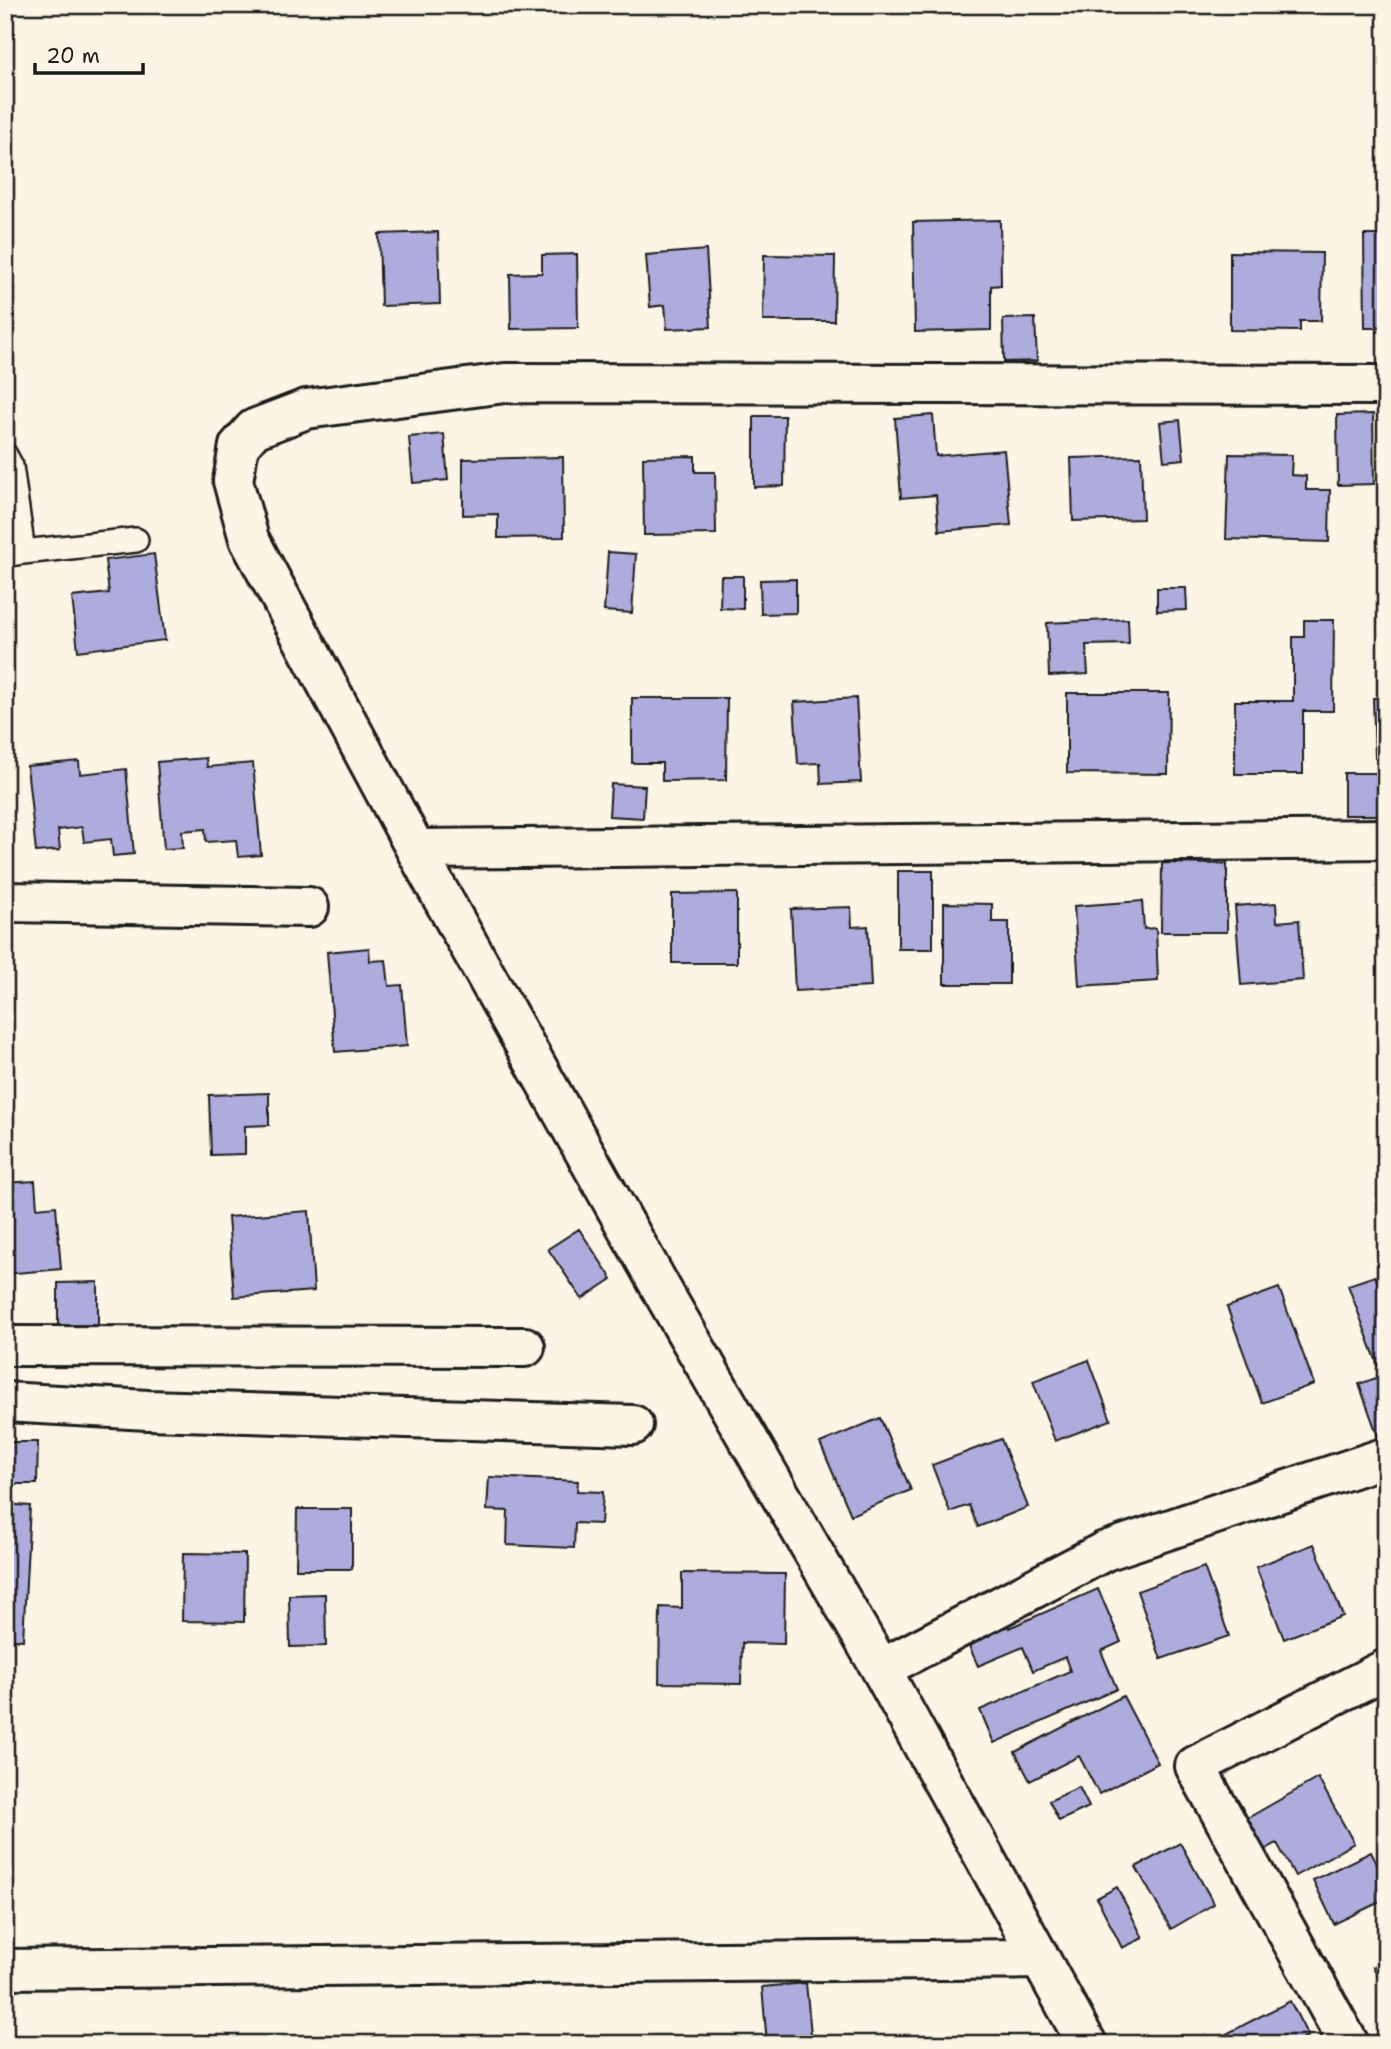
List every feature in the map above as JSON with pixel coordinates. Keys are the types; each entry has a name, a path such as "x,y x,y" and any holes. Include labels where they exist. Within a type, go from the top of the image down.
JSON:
{"street":[{"path":"1087,2044 881,1669 667,1299 416,849 249,539 233,481 239,446 254,429 306,409 505,383 1386,385"},
{"path":"416,849 1386,839"},
{"path":"5,902 309,907"},
{"path":"5,1346 525,1347"},
{"path":"5,1402 148,1410 634,1425"},
{"path":"881,1669 1105,1551 1386,1457"},
{"path":"1349,2044 1195,1766 1386,1670"},
{"path":"5,1969 1039,1959"}],"lane":[{"path":"5,455 11,466 14,553 136,540"}],"building":[{"path":"1000,220 1001,285 991,286 991,330 915,332 913,222"},
{"path":"438,232 440,304 381,306 379,234"},
{"path":"1364,235 1386,235 1386,328 1365,328"},
{"path":"706,250 711,327 667,329 665,305 650,307 646,255"},
{"path":"1230,252 1322,253 1321,321 1300,321 1300,331 1230,330"},
{"path":"577,254 578,328 511,329 510,274 542,273 542,255"},
{"path":"764,255 835,256 834,321 763,321"},
{"path":"1035,318 1037,361 1004,362 1003,319"},
{"path":"1373,414 1374,484 1338,485 1337,415"},
{"path":"933,415 936,456 1004,450 1011,525 939,531 936,495 901,498 895,418"},
{"path":"754,416 785,416 784,486 754,487"},
{"path":"1180,420 1184,459 1164,461 1160,422"},
{"path":"444,434 448,480 413,483 409,437"},
{"path":"1229,454 1292,455 1291,475 1306,476 1306,490 1330,490 1329,542 1226,539"},
{"path":"695,456 695,472 715,472 716,534 644,535 643,457"},
{"path":"1141,456 1143,519 1073,521 1071,458"},
{"path":"563,457 564,537 498,538 498,514 463,515 463,459"},
{"path":"1383,460 1386,460 1386,528 1384,528"},
{"path":"608,552 636,554 632,613 604,611"},
{"path":"154,554 165,640 78,651 72,597 109,593 105,560"},
{"path":"721,576 743,576 743,609 720,608"},
{"path":"796,579 796,613 761,614 760,580"},
{"path":"1157,588 1186,588 1187,610 1157,611"},
{"path":"1128,619 1129,644 1086,645 1088,674 1049,676 1047,623"},
{"path":"1304,620 1334,620 1333,711 1303,711 1303,774 1235,774 1235,701 1293,701 1293,637 1304,637"},
{"path":"1067,693 1169,693 1168,774 1067,773"},
{"path":"632,698 727,698 726,780 662,781 662,763 632,763"},
{"path":"856,698 861,782 821,784 820,763 798,764 794,702"},
{"path":"1373,698 1386,698 1386,757 1375,758"},
{"path":"206,758 207,767 253,763 261,855 238,857 236,840 206,842 205,829 182,831 183,848 164,849 157,762"},
{"path":"79,761 80,774 126,769 134,854 113,856 111,839 84,842 82,827 58,830 60,850 36,852 27,766"},
{"path":"1344,773 1382,773 1381,815 1344,815"},
{"path":"611,784 645,786 643,818 609,816"},
{"path":"1162,863 1227,864 1227,932 1161,932"},
{"path":"898,871 933,871 933,949 898,949"},
{"path":"737,893 737,963 672,963 672,894"},
{"path":"1142,901 1144,929 1156,928 1158,981 1079,986 1074,906"},
{"path":"944,903 992,904 992,922 1009,922 1009,984 944,984"},
{"path":"1276,903 1277,922 1299,920 1303,980 1241,985 1235,906"},
{"path":"851,907 852,927 868,926 871,987 795,991 791,909"},
{"path":"1381,908 1386,908 1386,979"},
{"path":"369,948 370,961 386,960 389,986 402,985 407,1046 335,1052 327,952"},
{"path":"269,1093 269,1125 245,1126 245,1154 211,1155 209,1095"},
{"path":"35,1181 37,1208 56,1206 61,1269 5,1274 5,1183"},
{"path":"309,1211 314,1291 234,1297 228,1217"},
{"path":"579,1229 612,1279 582,1299 548,1249"},
{"path":"1375,1276 1386,1304 1386,1440 1380,1442 1359,1384 1382,1376 1348,1285"},
{"path":"98,1282 98,1329 58,1330 58,1283"},
{"path":"1279,1288 1314,1384 1262,1403 1227,1307"},
{"path":"1089,1360 1111,1420 1055,1441 1033,1381"},
{"path":"880,1418 911,1490 851,1515 820,1443"},
{"path":"1001,1439 1028,1507 978,1527 969,1505 950,1512 932,1465"},
{"path":"5,1442 38,1442 37,1484 5,1484"},
{"path":"489,1477 578,1481 577,1491 603,1492 601,1524 575,1523 574,1548 507,1545 508,1511 487,1510"},
{"path":"5,1504 30,1506 23,1640 5,1639"},
{"path":"297,1509 352,1509 352,1569 296,1569"},
{"path":"1314,1544 1343,1616 1284,1639 1256,1567"},
{"path":"183,1553 245,1554 244,1622 182,1621"},
{"path":"1204,1567 1229,1636 1161,1659 1137,1591"},
{"path":"682,1573 785,1574 784,1644 742,1643 741,1684 659,1683 660,1607 682,1608"},
{"path":"1098,1589 1121,1642 1101,1651 1117,1689 994,1743 980,1710 1070,1671 1065,1657 1033,1671 1023,1647 978,1666 964,1635 1005,1617 1009,1628"},
{"path":"325,1594 326,1646 290,1647 289,1595"},
{"path":"1123,1696 1158,1763 1099,1794 1079,1756 1030,1781 1015,1752"},
{"path":"1318,1778 1354,1843 1295,1876 1277,1843 1264,1850 1246,1819"},
{"path":"1079,1787 1089,1807 1059,1821 1049,1801"},
{"path":"1180,1843 1214,1904 1171,1929 1136,1867"},
{"path":"1371,1852 1386,1883 1386,1899 1334,1924 1313,1880"},
{"path":"1117,1887 1143,1938 1122,1948 1097,1898"},
{"path":"1386,1961 1386,1991 1373,1967"},
{"path":"806,1983 812,2044 767,2044 762,1987"},
{"path":"1290,2001 1308,2036 1292,2044 1207,2044"}]}
